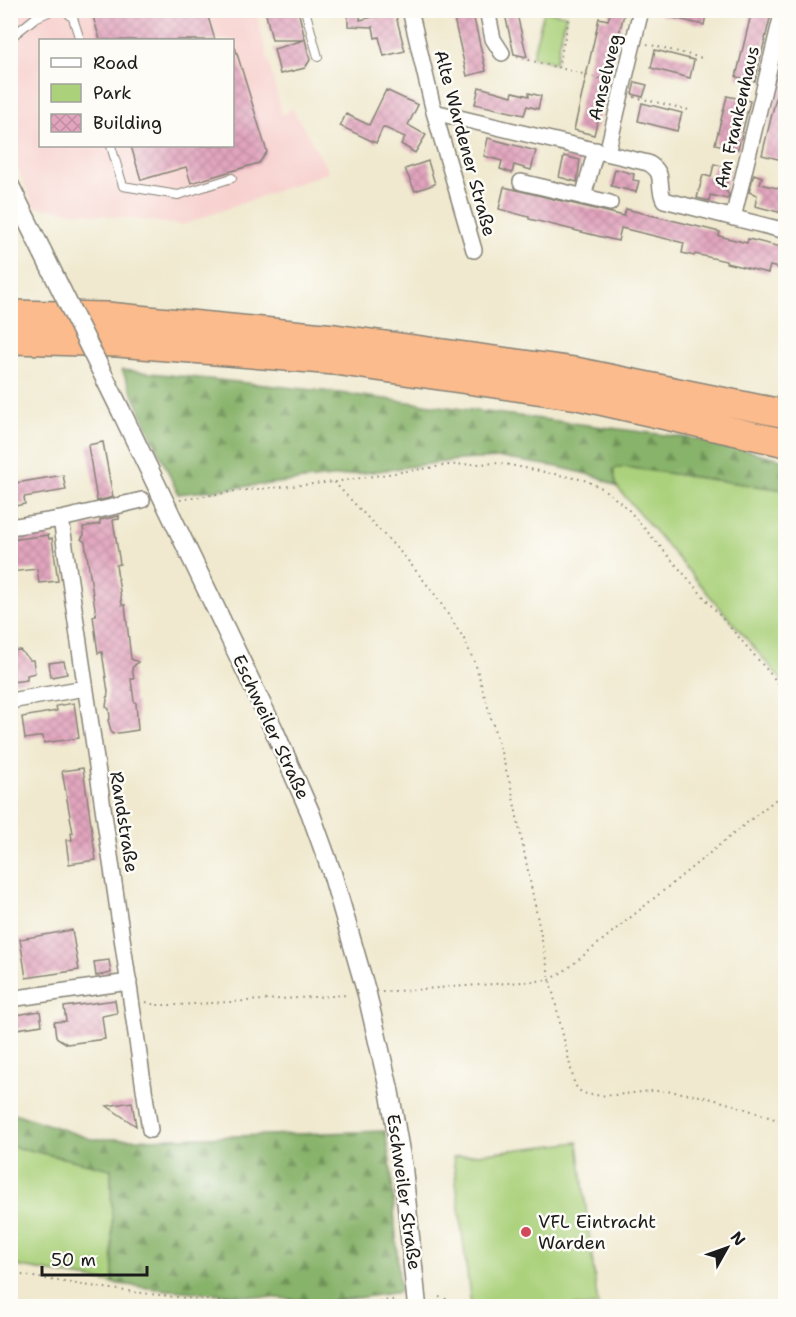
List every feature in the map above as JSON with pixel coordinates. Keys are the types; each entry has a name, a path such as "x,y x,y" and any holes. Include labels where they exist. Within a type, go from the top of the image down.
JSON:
{"highway":[{"path":"10,314 107,316 335,338 575,371 786,414"},
{"path":"10,340 118,343 335,361 578,396 786,442"}],"street":[{"name":"Alte Wardener Straße","path":"410,10 434,112 474,250"},
{"path":"486,10 493,39 502,53"},
{"name":"Amselweg","path":"583,197 622,89 641,10"},
{"name":"Am Frankenhaus","path":"734,218 782,26 783,10"},
{"path":"434,112 648,163 657,168 662,180 660,191 664,200 786,231"},
{"path":"521,182 610,203"},
{"name":"Eschweiler Straße","path":"10,186 166,503 274,730 310,812 332,873 367,993 389,1089 403,1168 417,1306"},
{"path":"10,527 61,519 142,500"},
{"name":"Randstraße","path":"61,519 150,1130"},
{"path":"10,701 84,688"},
{"path":"10,999 130,988"}],"lane":[{"path":"10,38 35,18 53,10"},
{"path":"58,10 66,11 73,18 80,39"},
{"path":"305,10 318,57"},
{"path":"111,147 123,186 178,195 232,178"}],"path":[{"path":"558,68 571,10"},
{"path":"634,41 702,58"},
{"path":"502,53 558,68 689,110"},
{"path":"166,503 190,497 334,482 449,465 500,464 584,480 602,488 626,507 786,692"},
{"path":"334,482 405,557 436,596 464,639 476,666 511,787 550,980 574,1082 579,1090 587,1095 653,1091 678,1092 701,1096 786,1123"},
{"path":"130,988 143,1000 155,1005 178,1005 550,980 567,969 786,791"},
{"path":"10,1273 100,1288 247,1302 327,1306 393,1300"},
{"path":"439,1297 446,1299 450,1306"}],"shaded area":[{"path":"10,11 256,11 282,115 292,108 329,172 182,225 34,207 11,153"}],"green space":[{"path":"544,11 566,15 555,63 532,57"},
{"path":"122,370 323,391 704,440 785,460 785,490 625,467 613,469 617,487 599,477 558,467 501,458 458,460 178,494"},
{"path":"625,467 785,490 785,684 617,487 612,469"},
{"path":"11,1112 91,1139 385,1131 391,1167 400,1292 328,1302 156,1289 113,1283 111,1169 11,1146"},
{"name":"VFL Eintracht Warden","path":"578,1142 598,1306 471,1306 453,1157"},
{"path":"10,1146 111,1169 113,1283 11,1265"}],"building":[{"path":"100,10 206,10 215,39 100,39 92,13"},
{"path":"265,10 298,10 310,60 305,68 280,74 274,49 304,40 272,40"},
{"path":"348,10 361,10 360,20 395,12 405,51 384,56 379,37 375,38 373,27 348,26"},
{"path":"452,10 472,10 486,71 467,76"},
{"path":"504,10 516,10 527,57 514,54"},
{"path":"611,10 625,10 594,135 574,130 599,18 608,20"},
{"path":"661,10 707,10 704,25 661,15"},
{"path":"752,10 772,10 755,81 736,77"},
{"path":"234,47 267,152 259,163 191,183 186,167 141,180 131,147 234,147"},
{"path":"655,50 694,60 690,78 651,68"},
{"path":"781,77 786,78 786,161 762,155"},
{"path":"635,82 647,85 643,97 632,94"},
{"path":"479,87 512,96 513,92 541,96 538,109 527,106 524,115 475,104"},
{"path":"386,90 418,105 408,125 426,135 415,153 401,144 405,137 383,127 376,143 340,126 346,114 369,125"},
{"path":"727,96 750,101 738,149 715,144"},
{"path":"642,103 682,113 677,131 638,121"},
{"path":"488,138 536,151 531,170 514,165 512,173 500,169 502,161 484,156"},
{"path":"564,156 580,160 577,182 559,177"},
{"path":"428,161 435,184 415,191 405,169"},
{"path":"714,164 730,168 725,189 729,195 727,199 710,195 709,201 697,198 703,175 711,177"},
{"path":"615,169 634,174 633,180 639,181 636,192 611,186"},
{"path":"754,174 762,177 760,184 786,190 786,214 755,206 757,195 749,192"},
{"path":"504,187 624,216 626,209 720,232 719,236 747,243 748,239 786,248 786,270 770,266 768,273 726,263 726,261 682,253 684,243 621,228 618,241 529,219 529,217 499,209"},
{"path":"103,442 113,497 97,501 88,445"},
{"path":"63,475 66,490 24,497 25,504 10,507 10,484"},
{"path":"119,516 119,519 113,520 120,564 116,565 122,605 125,605 131,659 138,662 132,668 134,679 131,679 138,730 112,734 108,720 110,718 109,709 106,707 108,692 102,652 98,653 93,616 96,615 85,542 81,539 84,535 83,527 100,524 100,520"},
{"path":"48,535 49,539 52,538 58,581 39,583 37,569 10,572 10,540"},
{"path":"20,650 30,660 33,660 35,673 27,675 27,680 12,682 10,651"},
{"path":"64,661 67,674 51,677 49,663"},
{"path":"74,703 79,738 44,743 43,736 25,739 22,717 57,711 56,706"},
{"path":"83,768 96,860 69,864 66,840 72,840 71,833 73,833 62,771"},
{"path":"72,930 79,970 26,978 20,939"},
{"path":"109,960 111,973 96,976 94,962"},
{"path":"115,1000 117,1013 102,1016 105,1039 67,1044 56,1037 54,1022 66,1021 64,1007"},
{"path":"40,1011 42,1025 10,1030 10,1016"},
{"path":"132,1102 136,1126 107,1106"}],"place":[{"name":"VFL Eintracht Warden","path":"526,1232"}]}
